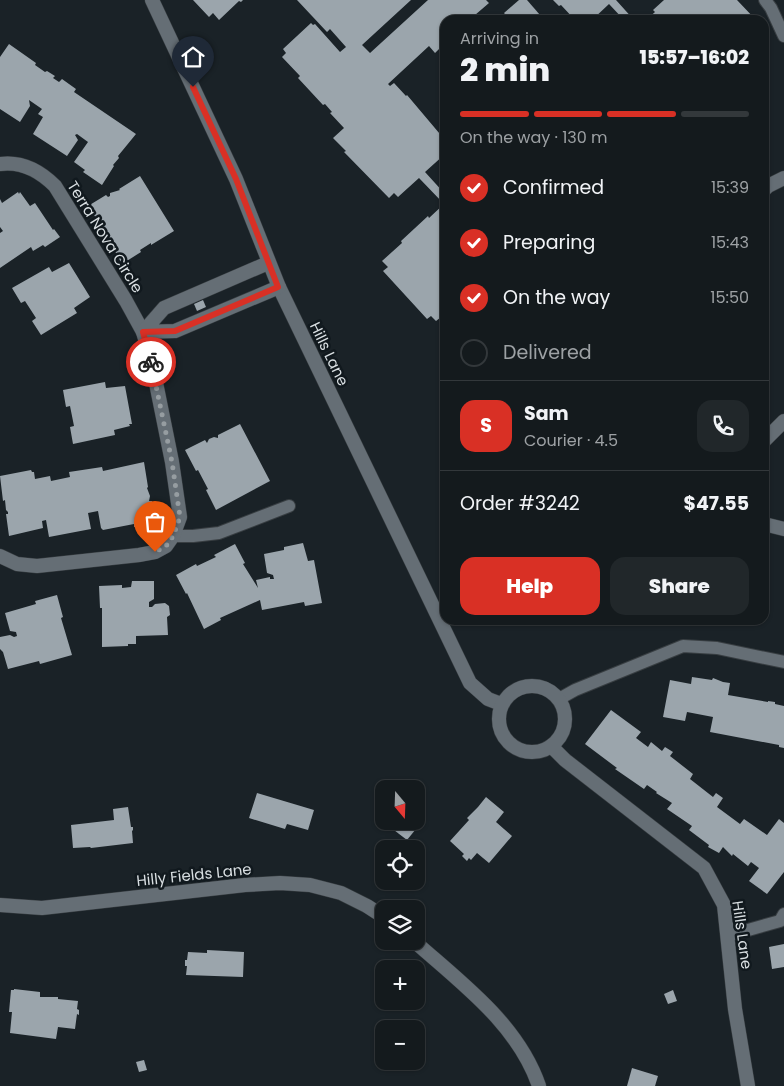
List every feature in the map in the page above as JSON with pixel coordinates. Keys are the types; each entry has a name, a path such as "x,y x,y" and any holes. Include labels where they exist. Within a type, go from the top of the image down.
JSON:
{"street":[{"name":"Hills Lane","path":"152,0 236,179 278,287 440,621"},
{"name":"Terra Nova Circle","path":"0,164 18,164 31,168 47,178 55,186 143,332 172,462 179,506 180,517 173,536"},
{"path":"769,186 784,178"},
{"path":"143,332 164,308 268,263"},
{"path":"143,332 175,331 278,287"},
{"path":"769,436 784,421"},
{"path":"769,525 784,529"},
{"path":"0,556 17,564 37,566 116,558 155,552 166,546 173,536"},
{"name":"Hills Lane","path":"442,625 470,683 488,699 501,704"},
{"path":"534,685 543,687 559,699 565,719 564,729 559,738 542,751 530,752 520,750 510,745 503,736 499,726 498,715 501,704 514,690 523,686 534,685"},
{"name":"Hills Lane","path":"551,746 565,760 704,868 724,905 735,1009 748,1086"},
{"name":"Hilly Fields Lane","path":"0,905 42,908 245,885 280,883 310,885 341,893 375,911"},
{"path":"424,950 502,1022 533,1068 539,1086"}],"lane":[{"path":"765,0 771,8 784,36"},
{"path":"173,536 220,533 289,506"},
{"path":"559,699 576,690 683,646 717,648 784,662"},
{"path":"727,936 780,921 784,914"}],"building":[{"path":"193,0 243,0 239,1 219,20 213,13 209,17"},
{"path":"297,0 411,0 362,45 370,53 428,0 486,0 489,3 475,15 440,15 440,48 435,53 429,46 388,84 390,86 394,83 407,95 440,134 440,158 425,172 440,188 440,200 419,178 398,197 394,193 389,198 344,152 346,151 333,138 344,128 330,113 332,112 325,104 323,105 298,78 300,76 282,57 286,53 283,49 311,23 315,24 340,52 346,47 330,29 327,32"},
{"path":"519,0 527,0 540,15 506,15 504,13"},
{"path":"553,0 616,0 630,15 619,15 609,4 597,15 570,15 561,5 559,6"},
{"path":"664,0 737,0 751,15 652,15 655,12 653,10"},
{"path":"9,44 36,63 35,65 45,72 47,71 55,76 53,78 59,82 62,79 76,89 74,92 136,134 118,156 119,158 102,185 83,172 85,170 74,162 88,142 77,134 75,135 78,140 67,156 33,134 43,117 38,114 42,109 29,100 30,106 20,122 0,109 0,57"},
{"path":"140,176 174,231 151,245 151,243 122,264 111,244 113,243 88,206 106,195 110,196 110,193 120,190"},
{"path":"18,192 19,194 20,192 30,206 35,203 60,237 45,247 43,245 33,251 31,247 0,268 0,233 3,231 0,227 0,199 2,203"},
{"path":"440,208 440,318 436,321 431,316 427,319 383,271 388,267 382,261 428,216 429,218"},
{"path":"69,263 90,297 74,308 77,313 41,335 32,321 36,318 25,301 21,303 12,288 49,267 52,272"},
{"path":"203,300 206,307 197,311 194,304"},
{"path":"105,382 106,388 125,386 132,424 114,430 115,435 73,444 70,427 74,426 70,406 66,407 63,390"},
{"path":"240,424 270,481 216,510 206,490 208,489 185,450 205,440 207,443 209,439 218,438 218,435"},
{"path":"144,462 147,488 150,496 149,501 152,501 156,523 134,527 134,524 103,530 98,511 88,513 91,529 49,537 46,520 42,521 43,528 9,536 6,514 8,512 5,500 3,501 0,476 31,470 34,472 35,479 50,476 51,481 70,477 69,472 102,467 103,471"},
{"path":"303,543 308,561 314,560 322,603 305,606 304,602 262,610 260,600 220,618 221,620 204,629 176,575 196,564 197,566 216,557 214,555 235,544 245,563 243,564 258,588 256,580 270,577 270,579 274,579 273,575 267,573 264,554 284,550 284,547"},
{"path":"132,581 154,581 154,599 149,602 149,607 165,603 169,606 170,615 167,617 168,635 136,636 136,644 102,647 102,608 100,608 99,586 122,585 122,588 131,587"},
{"path":"57,595 63,617 61,618 72,655 40,664 39,661 8,669 3,652 0,649 0,637 17,636 16,632 10,631 5,613 36,604 35,601"},
{"path":"692,677 712,680 713,678 730,683 728,695 775,702 775,704 784,706 784,748 779,747 779,745 710,732 713,717 687,712 685,721 663,717 670,680 691,684"},
{"path":"611,710 641,732 636,738 648,747 651,742 662,751 665,747 673,752 670,756 693,774 690,779 713,797 716,793 723,798 717,807 740,824 744,819 767,835 779,819 784,823 784,872 767,894 749,881 759,868 751,862 748,866 733,854 732,856 723,847 719,853 708,847 709,845 689,830 692,826 667,809 672,803 647,785 644,789 615,769 617,768 585,744"},
{"path":"257,793 314,810 308,830 287,824 285,829 249,818"},
{"path":"486,797 504,812 496,822 512,836 489,863 477,853 471,860 469,858 467,861 462,856 464,854 450,841"},
{"path":"128,807 131,827 133,827 133,843 73,848 71,825 114,820 113,809"},
{"path":"394,830 415,830 407,840"},
{"path":"784,944 784,967 772,969 769,947"},
{"path":"207,950 244,952 243,977 186,975 187,966 185,966 185,960 187,960 188,952 207,953"},
{"path":"11,990 40,992 40,997 58,997 58,999 78,1001 77,1009 79,1010 79,1015 77,1014 75,1029 58,1027 56,1039 10,1033 12,1012 9,1012"},
{"path":"673,990 677,1001 668,1004 664,994"},
{"path":"144,1060 147,1070 139,1072 136,1062"},
{"path":"632,1068 658,1076 655,1086 627,1086"}],"way so far":[{"path":"151,362 172,462 180,517 178,526 166,546 155,552"}],"route":[{"path":"151,362 143,332 175,331 278,287 236,179 193,87"}]}
